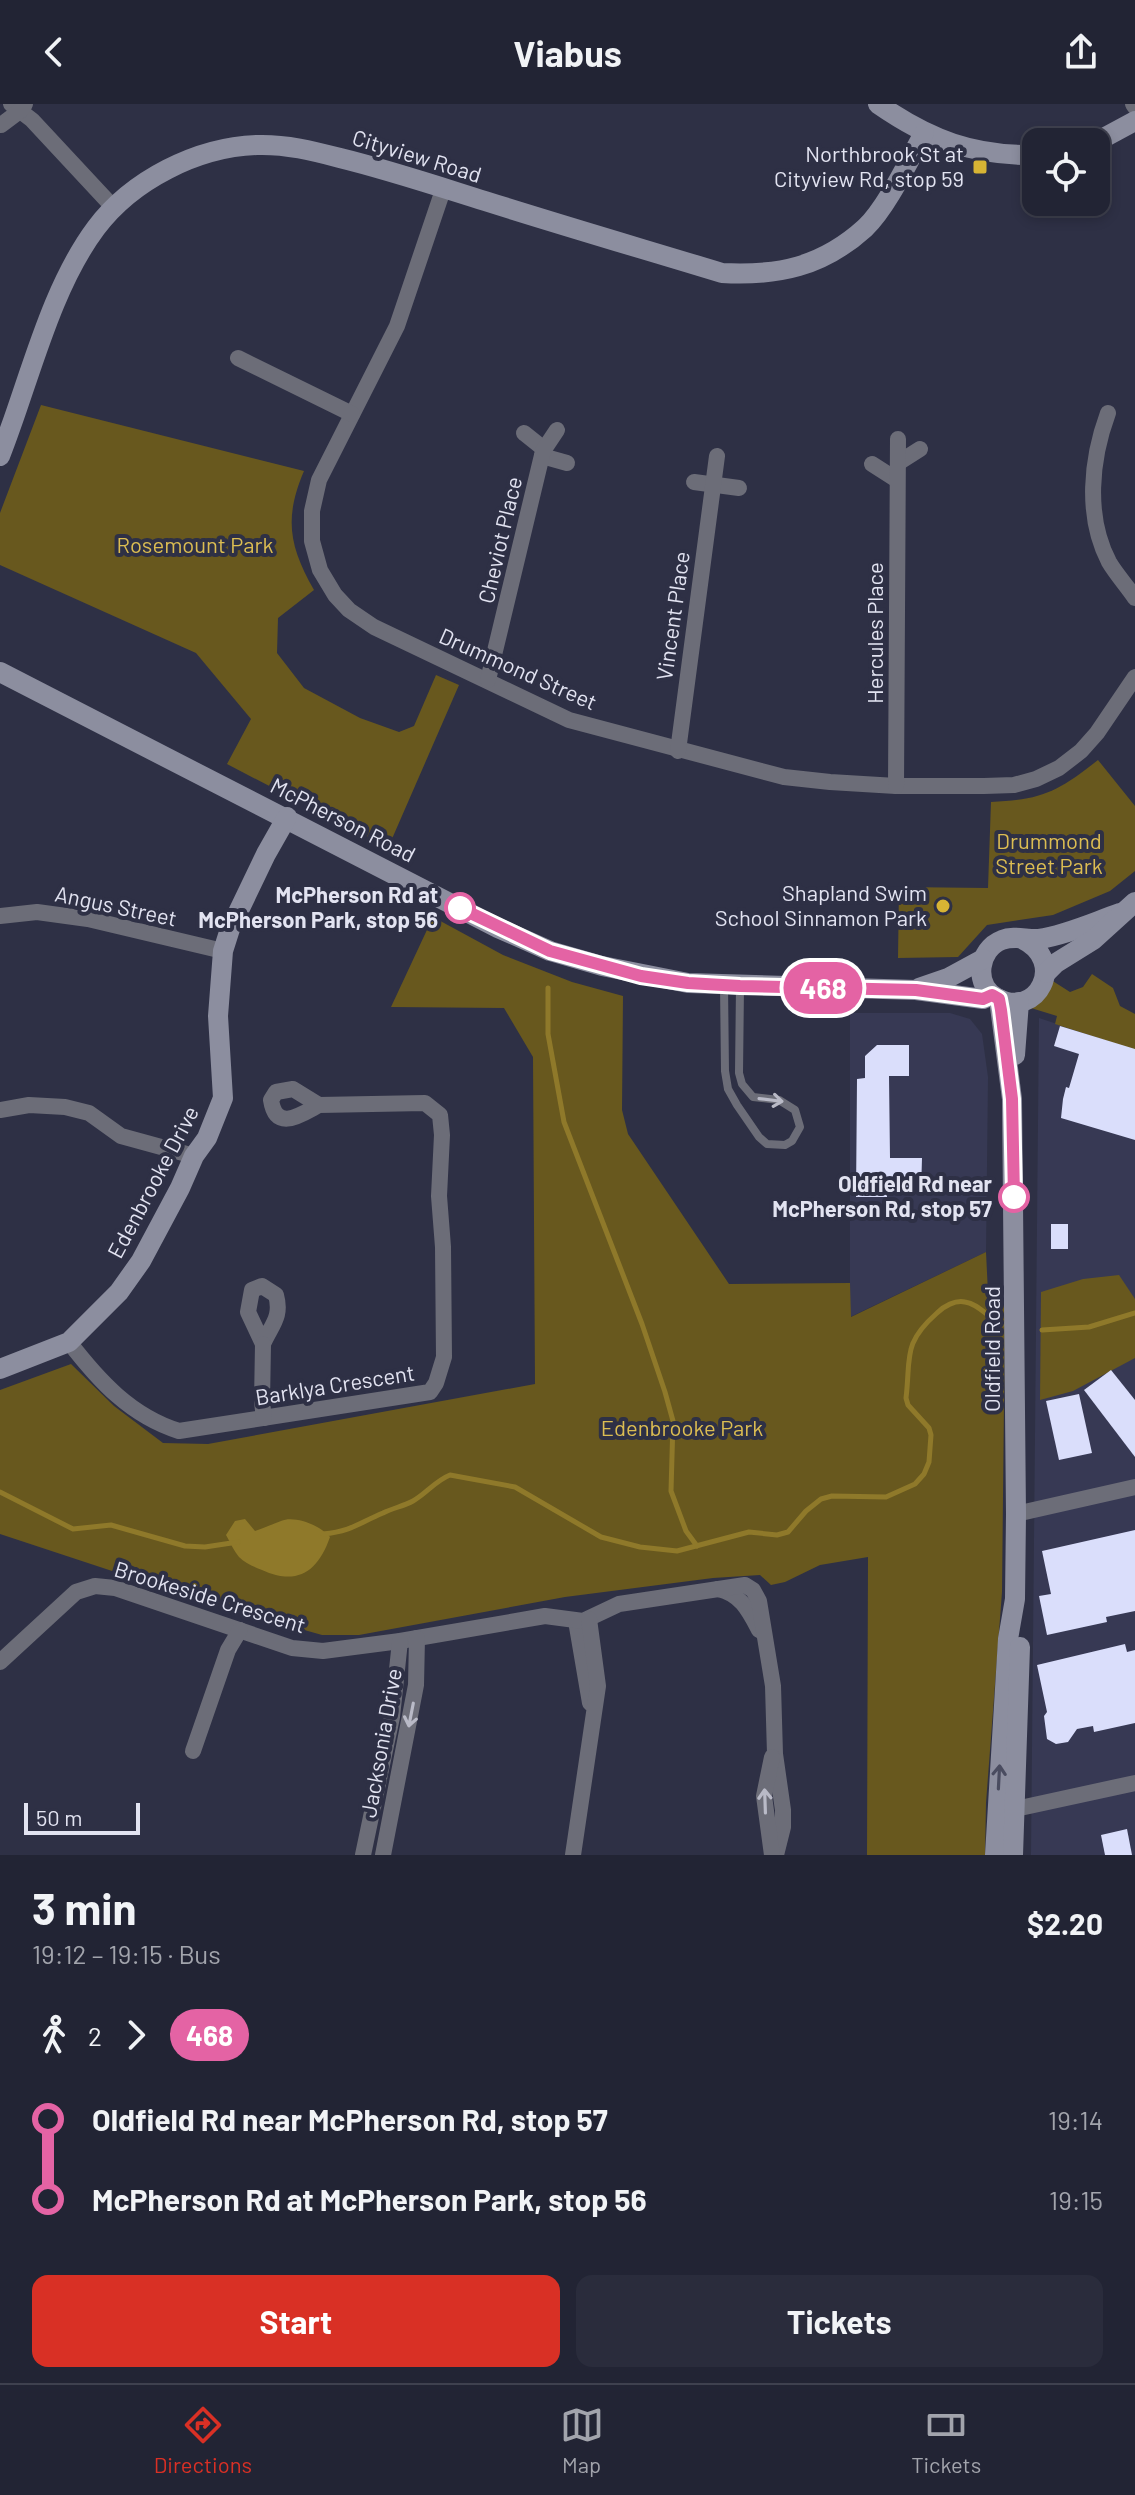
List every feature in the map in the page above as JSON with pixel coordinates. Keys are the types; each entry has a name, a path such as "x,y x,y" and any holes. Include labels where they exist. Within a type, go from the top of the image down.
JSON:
{"street":[{"path":"878,104 924,133 972,151 1022,155"},
{"path":"1,125 19,106 113,207"},
{"path":"1110,134 1135,121"},
{"name":"Cityview Road","path":"0,456 62,289 77,258 113,207 145,181 220,149 257,145 294,146 444,187 722,273 760,275 798,267 831,252 867,226 924,133"},
{"name":"Drummond Street","path":"444,187 397,326 319,480 312,511 312,541 320,570 335,595 349,610 374,627 569,720 784,777 896,786 1014,785 1036,779 1059,768 1081,751 1135,677"},
{"path":"238,358 352,414"},
{"path":"1108,413 1100,434 1093,480 1095,521 1109,561 1135,598"},
{"name":"Cheviot Place","path":"488,680 543,452 557,430"},
{"name":"Cheviot Place","path":"524,433 543,452 567,463"},
{"name":"Hercules Place","path":"896,786 898,439"},
{"path":"872,464 898,472 920,449"},
{"name":"Vincent Place","path":"678,751 717,456"},
{"path":"694,482 739,488"},
{"name":"McPherson Road","path":"0,672 498,928 550,951 641,976 688,983 916,990 1003,999"},
{"name":"Edenbrooke Drive","path":"0,1369 69,1342 119,1292 141,1261 194,1156 207,1138 223,1098 218,1016 223,951 239,909 287,817"},
{"path":"916,990 948,978 983,959 994,944 1003,939 1037,939 1057,935 1128,908"},
{"path":"983,959 982,979 1003,999 1037,992 1046,973 1056,963 1093,940 1128,908"},
{"name":"Angus Street","path":"0,916 37,912 88,919 223,951"},
{"path":"1022,939 1040,952 1046,973"},
{"name":"Oldfield Road","path":"995,1855 1006,1811 1021,1637 1015,1599 1012,1099 1003,999"},
{"name":"Barklya Crescent","path":"69,1342 114,1395 146,1417 179,1431 430,1392 444,1357 440,1115 425,1103 319,1105"},
{"path":"0,1110 29,1105 65,1107 89,1113 121,1136 194,1156"},
{"path":"263,1344 264,1418"},
{"path":"1016,1514 1135,1487"},
{"name":"Brookeside Crescent","path":"0,1662 76,1592 95,1586 115,1588 306,1650 330,1651 549,1615 583,1620 614,1605 740,1585 753,1590 759,1601 774,1694 774,1747 783,1815 774,1855"},
{"path":"573,1855 598,1680 583,1620"},
{"path":"193,1751 228,1650 240,1630"},
{"name":"Jacksonia Drive","path":"383,1855 418,1675 417,1638"},
{"name":"Jacksonia Drive","path":"363,1855 392,1717 400,1641"},
{"path":"1006,1811 1135,1783"},
{"name":"Oldfield Road","path":"1006,1811 1013,1855"}],"lane":[{"path":"732,986 739,1073 747,1092 753,1097 788,1103 795,1110 800,1127 792,1141 776,1146 767,1144 759,1137 728,1089 725,1060 732,986"},
{"path":"725,1060 739,1060"}],"shaded area":[{"path":"850,1013 950,1013 970,1019 982,1034 988,1077 986,1252 850,1317"},
{"path":"1039,1018 1135,1050 1135,1855 1031,1855"},
{"path":"245,1519 255,1531 287,1520 300,1521 330,1537 319,1559 305,1573 286,1577 274,1575 241,1559 226,1535 235,1521"}],"green space":[{"name":"Rosemount Park","path":"41,405 304,471 294,503 292,532 299,559 314,590 278,618 277,653 304,688 360,718 399,732 414,726 436,675 459,685 388,848 227,764 251,719 196,653 0,565 0,513"},
{"name":"Drummond Street Park","path":"1098,760 1135,806 1135,871 1110,891 1053,915 987,925 958,957 898,958 899,887 988,888 991,802 1024,799 1049,792"},
{"name":"Edenbrooke Park","path":"433,917 503,955 572,982 623,996 622,1110 628,1134 729,1284 850,1283 851,1317 986,1252 988,1293 1000,1297 1005,1309 1002,1592 985,1855 867,1855 868,1557 820,1565 785,1582 771,1585 760,1575 713,1578 565,1597 359,1635 322,1635 206,1602 0,1534 0,1390 71,1364 114,1406 163,1443 208,1444 535,1384 533,1057 504,1008 391,1007"},
{"path":"1092,974 1113,988 1120,1006 1135,1014 1135,1050 1055,1024 1057,1016 1031,1008 1048,978 1070,992 1083,987"},
{"path":"1119,1275 1135,1299 1135,1358 1073,1391 1040,1400 1041,1292 1083,1279"}],"building":[{"path":"1060,1026 1135,1049 1135,1140 1061,1118 1066,1087 1069,1088 1079,1054 1054,1046"},
{"path":"877,1045 909,1045 909,1076 889,1076 890,1158 922,1158 921,1193 856,1197 857,1079 865,1078 865,1056"},
{"path":"1051,1224 1068,1224 1068,1249 1051,1249"},
{"path":"1111,1370 1135,1400 1135,1457 1084,1390"},
{"path":"1079,1394 1092,1453 1059,1460 1046,1401"},
{"path":"1135,1530 1135,1611 1106,1617 1107,1622 1047,1635 1039,1596 1051,1594 1042,1551"},
{"path":"1125,1644 1127,1652 1135,1650 1135,1723 1094,1732 1093,1726 1077,1729 1068,1742 1056,1744 1047,1739 1044,1716 1047,1712 1037,1665"},
{"path":"1127,1829 1132,1855 1105,1855 1101,1835"}],"waterway":[{"path":"548,988 548,1034 564,1122 665,1392 673,1421 671,1491 686,1531 697,1546"},
{"path":"323,1534 348,1529 410,1503 450,1475 515,1487 601,1537 640,1547 677,1551 749,1532 777,1535 788,1532 821,1499 832,1496 886,1497 915,1484 924,1474 929,1462 931,1435 906,1398 910,1352 918,1334 940,1310 950,1304 965,1302 1003,1324"},
{"path":"1042,1330 1089,1327 1135,1313"},
{"path":"0,1492 73,1529 111,1525 185,1546 205,1547 238,1542"}],"bus line":[{"name":"468","path":"460,908 550,951 641,976 740,986 916,990 983,999 992,995 999,999 1012,1099 1014,1197"}],"place":[{"name":"Northbrook St at Cityview Rd, stop 59","path":"980,167"},
{"name":"Shapland Swim School Sinnamon Park","path":"943,906"},
{"name":"McPherson Rd at McPherson Park, stop 56","path":"460,908"},
{"name":"Oldfield Rd near McPherson Rd, stop 57","path":"1014,1197"}]}
